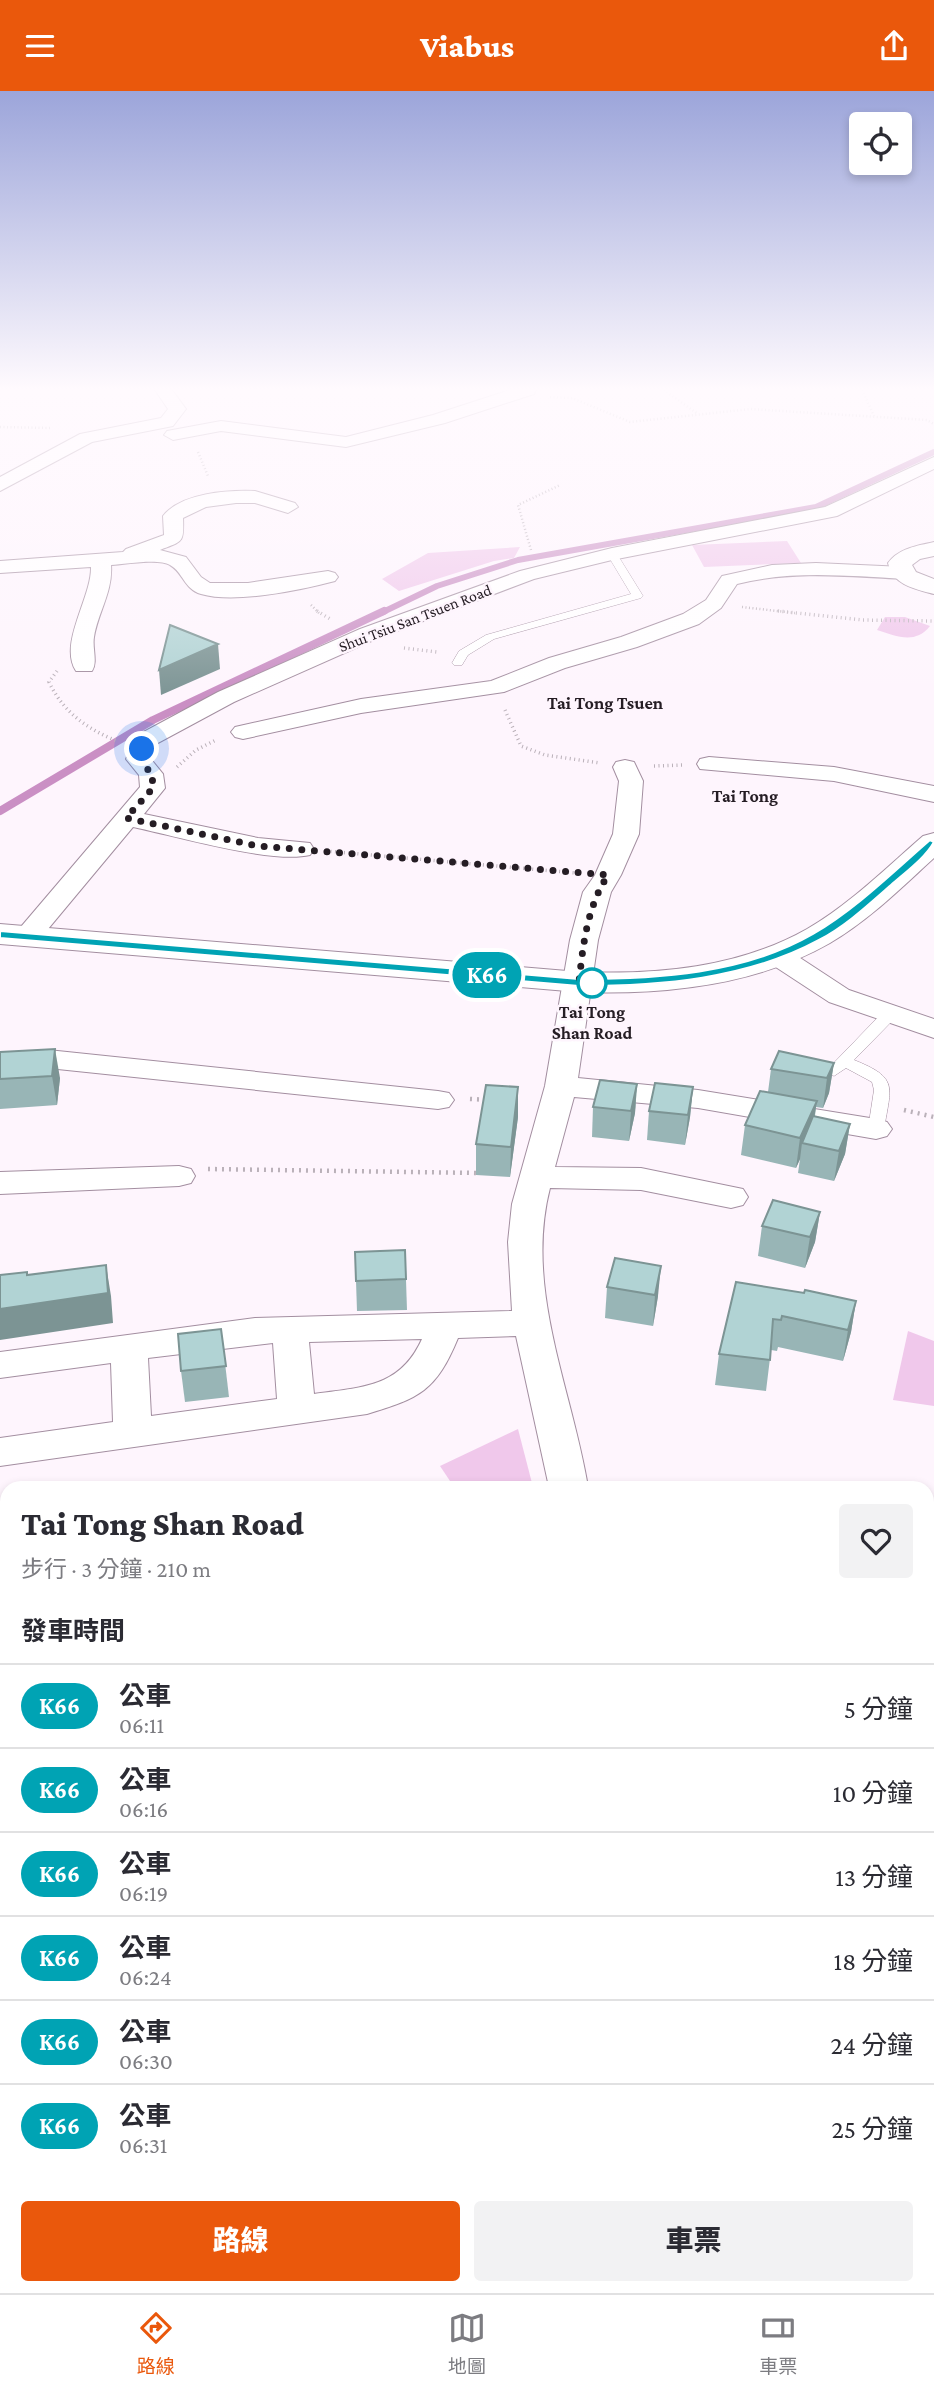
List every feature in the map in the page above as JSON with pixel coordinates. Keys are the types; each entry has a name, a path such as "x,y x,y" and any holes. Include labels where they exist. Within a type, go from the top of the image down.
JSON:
{"street":[{"name":"Shui Tsiu San Tsuen Road","path":"153,788 152,774 138,759 146,740 226,697 368,634 527,575 612,554 830,512 870,493"},
{"path":"84,663 83,634 103,568 109,558 174,538 173,516 186,506 239,497 260,498 288,507"},
{"path":"881,549 916,559"},
{"path":"0,567 160,556 179,561 194,583 206,589 243,588 328,577"},
{"path":"916,559 917,582 934,587"},
{"path":"243,732 361,706 496,687 557,663 629,642 691,619 714,604 729,580 751,573 916,559"},
{"path":"709,764 834,774 934,794"},
{"path":"568,1481 531,1323 526,1242 529,1204 561,1086 584,940 597,892 608,875 626,834 631,781 625,767"},
{"path":"14,935 153,788"},
{"path":"126,818 258,846 301,849"},
{"path":"14,935 579,982 633,982 677,978 748,965 778,956 817,937 847,917 934,842"},
{"path":"778,956 839,996 934,1029"},
{"path":"0,1063 48,1059 438,1100"},
{"path":"561,1086 698,1099 876,1129"},
{"path":"0,1184 179,1176"},
{"path":"536,1177 641,1179 732,1197"},
{"path":"0,1365 290,1329 531,1323"},
{"path":"0,1453 368,1400 400,1390 424,1371 446,1324"},
{"path":"290,1329 297,1410"},
{"path":"129,1347 133,1434"}],"lane":[{"path":"461,658 490,637 637,596 612,554"},
{"path":"876,1129 882,1090 880,1080 870,1072 839,1066 889,1015"}],"path":[{"path":"529,556 531,549 518,505 543,493"},
{"path":"299,581 307,601 316,611 328,619 338,620"},
{"path":"714,604 863,620 934,621"},
{"path":"368,634 393,647 461,658"},
{"path":"84,663 59,670 49,683 54,695 78,721 103,736"},
{"path":"496,687 521,746 545,755 625,767 709,764"},
{"path":"153,788 196,750 218,739 243,732"},
{"path":"301,849 608,875"},
{"path":"438,1100 494,1100"},
{"path":"179,1176 203,1169 216,1169 443,1171 536,1177"}],"shaded area":[{"path":"787,541 801,563 704,567 692,545"},
{"path":"520,547 514,558 494,561 399,591 382,579 428,553"},
{"path":"885,617 905,617 930,626 912,637 898,636 877,630"},
{"path":"908,1331 934,1341 934,1406 893,1400"},
{"path":"518,1429 531,1481 450,1481 440,1466"}],"building":[{"path":"170,625 218,644 159,670"},
{"path":"55,1049 52,1076 0,1079 0,1052"},
{"path":"779,1051 834,1063 827,1078 771,1069"},
{"path":"600,1080 637,1084 631,1111 593,1107"},
{"path":"655,1083 693,1087 688,1115 649,1111"},
{"path":"486,1085 518,1087 511,1147 476,1144"},
{"path":"760,1091 817,1101 800,1138 745,1125"},
{"path":"813,1116 850,1124 839,1151 802,1143"},
{"path":"773,1200 820,1212 810,1237 762,1226"},
{"path":"405,1250 406,1279 356,1281 355,1252"},
{"path":"615,1258 661,1266 655,1295 607,1287"},
{"path":"106,1265 108,1293 0,1309 0,1275 27,1272 27,1275"},
{"path":"736,1282 804,1293 805,1290 856,1301 848,1330 782,1316 781,1320 773,1319 770,1360 719,1354"},
{"path":"221,1329 226,1366 181,1371 178,1334"}],"waterway":[{"path":"381,613 437,586 518,560 816,507 847,493"},
{"path":"0,811 153,720 384,611"}],"bus line":[{"name":"K66","path":"0,934 592,983 677,978 748,965 778,956 817,937 876,894 934,842"}],"place":[{"name":"Tai Tong Shan Road","path":"592,983"}],"district":[{"name":"Tai Tong Tsuen","path":"605,703"},
{"name":"Tai Tong","path":"745,796"}],"route":[{"path":"142,749 138,759 152,774 153,788 126,818 258,846 608,875 597,892 584,940 579,982 592,983"}]}
